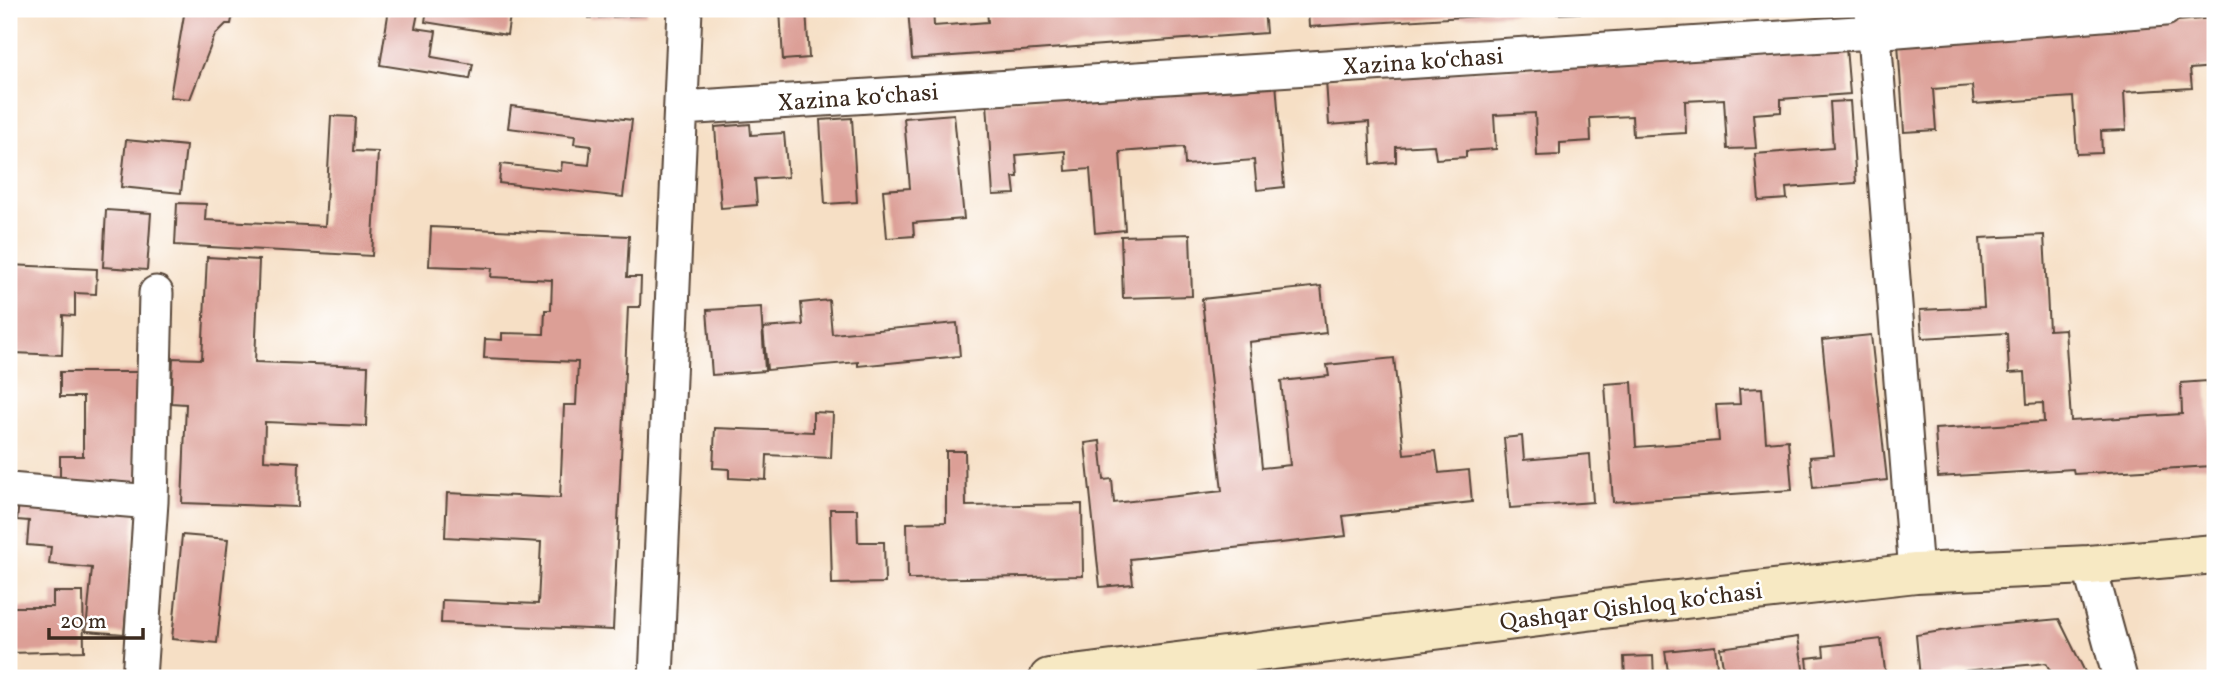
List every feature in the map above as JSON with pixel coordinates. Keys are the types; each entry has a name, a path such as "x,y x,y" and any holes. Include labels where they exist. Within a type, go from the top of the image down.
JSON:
{"main road":[{"name":"Qashqar Qishloq koʻchasi","path":"1073,677 1632,605 1916,573 2089,565 2215,554"}],"street":[{"path":"656,678 685,9"},
{"name":"Xazina koʻchasi","path":"682,108 1872,20 2165,9"},
{"path":"1872,20 1916,573"},
{"path":"139,678 151,502 156,293"},
{"path":"9,490 151,502"},
{"path":"2089,565 2120,678"}],"building":[{"path":"185,9 234,9 231,24 226,24 215,35 190,99 170,97"},
{"path":"389,9 409,9 409,12 418,13 415,28 436,31 432,57 473,64 470,79 380,65"},
{"path":"427,9 511,9 507,35 425,22"},
{"path":"589,9 646,9 646,15 589,18"},
{"path":"780,9 806,9 809,58 783,60"},
{"path":"908,9 933,9 934,26 988,22 987,9 1264,9 1266,33 912,59"},
{"path":"1308,9 1621,11 1557,14 1557,11 1309,27"},
{"path":"2215,18 2215,67 2190,69 2192,88 2124,92 2126,130 2101,131 2102,153 2077,154 2073,97 1974,104 1972,86 1933,89 1936,130 1904,132 1898,43"},
{"path":"1846,48 1850,94 1781,99 1781,112 1753,114 1756,148 1727,149 1724,99 1685,101 1686,133 1633,136 1632,116 1590,118 1591,141 1560,143 1560,155 1537,156 1535,113 1494,115 1496,149 1466,151 1466,157 1436,159 1434,145 1396,147 1396,162 1371,164 1369,122 1329,125 1326,80"},
{"path":"1276,82 1284,187 1257,190 1254,160 1185,165 1184,147 1120,152 1125,230 1095,233 1090,169 1066,171 1065,151 1016,155 1018,177 1013,177 1015,194 993,195 987,103"},
{"path":"1850,101 1856,183 1786,188 1787,199 1759,201 1755,154 1833,148 1830,102"},
{"path":"511,106 632,120 623,197 499,183 501,164 561,171 562,162 589,165 591,146 574,144 575,136 508,128"},
{"path":"954,114 964,219 913,223 914,236 887,238 883,190 910,188 904,118"},
{"path":"331,116 355,117 353,151 378,152 372,256 175,245 177,203 206,204 205,220 325,226"},
{"path":"852,118 857,202 825,204 820,120"},
{"path":"750,124 751,135 784,133 788,177 755,179 757,205 721,208 715,127"},
{"path":"126,140 186,146 181,193 121,187"},
{"path":"106,210 151,213 147,270 103,267"},
{"path":"431,227 629,236 627,277 641,277 640,307 628,307 613,630 441,623 442,600 538,604 541,542 445,537 447,493 560,498 564,405 576,405 578,362 484,358 485,339 502,340 502,333 544,334 545,310 551,310 552,280 491,277 492,268 429,266"},
{"path":"1190,234 1192,296 1123,298 1121,236"},
{"path":"2044,235 2049,330 2065,329 2071,421 2182,414 2181,383 2207,381 2212,466 2074,474 2073,469 1938,477 1935,429 2044,422 2043,403 2027,404 2025,372 2009,373 2007,333 1922,338 1920,310 1984,307 1980,238"},
{"path":"207,257 259,260 255,362 368,366 366,426 265,422 264,460 299,462 298,507 182,503 186,404 171,403 173,358 202,359"},
{"path":"9,265 97,269 96,294 75,293 75,316 63,315 62,355 14,353 16,317 9,316"},
{"path":"1321,286 1326,333 1249,342 1262,468 1290,465 1281,381 1329,376 1327,365 1394,358 1404,454 1436,451 1439,473 1469,470 1472,502 1343,516 1346,536 1130,559 1133,584 1100,587 1085,443 1100,441 1104,480 1112,479 1114,503 1222,491 1202,299"},
{"path":"829,300 832,334 957,323 960,356 858,366 858,362 767,370 763,328 803,325 801,303"},
{"path":"761,307 765,371 712,375 707,310"},
{"path":"1871,335 1887,480 1813,488 1810,457 1834,455 1822,340"},
{"path":"60,372 140,372 140,486 60,486 60,456 83,456 83,397 60,397"},
{"path":"1632,382 1636,447 1719,441 1716,405 1740,404 1739,389 1762,388 1766,442 1788,440 1792,490 1613,502 1605,384"},
{"path":"813,412 833,413 831,458 767,455 766,480 729,478 729,469 713,468 715,428 813,432"},
{"path":"1522,436 1524,460 1590,454 1593,502 1510,508 1504,438"},
{"path":"946,451 965,451 966,506 1082,504 1083,576 908,579 907,523 946,522"},
{"path":"19,502 135,512 124,634 86,631 92,568 49,564 51,547 27,545 29,521 17,520"},
{"path":"830,509 857,509 858,542 884,542 885,583 832,584"},
{"path":"182,535 228,539 217,643 172,639"},
{"path":"53,592 83,592 84,651 9,653 9,607 53,607"},
{"path":"2059,619 2088,678 2054,678 2046,663 1964,671 1943,675 1943,678 1920,678 1916,635"},
{"path":"1798,637 1804,675 1782,678 1725,678 1720,648"},
{"path":"1881,639 1886,678 1809,678 1807,658 1824,656 1823,646"},
{"path":"1715,646 1717,667 1668,672 1665,651"},
{"path":"1653,656 1654,678 1625,678 1624,657"}]}
